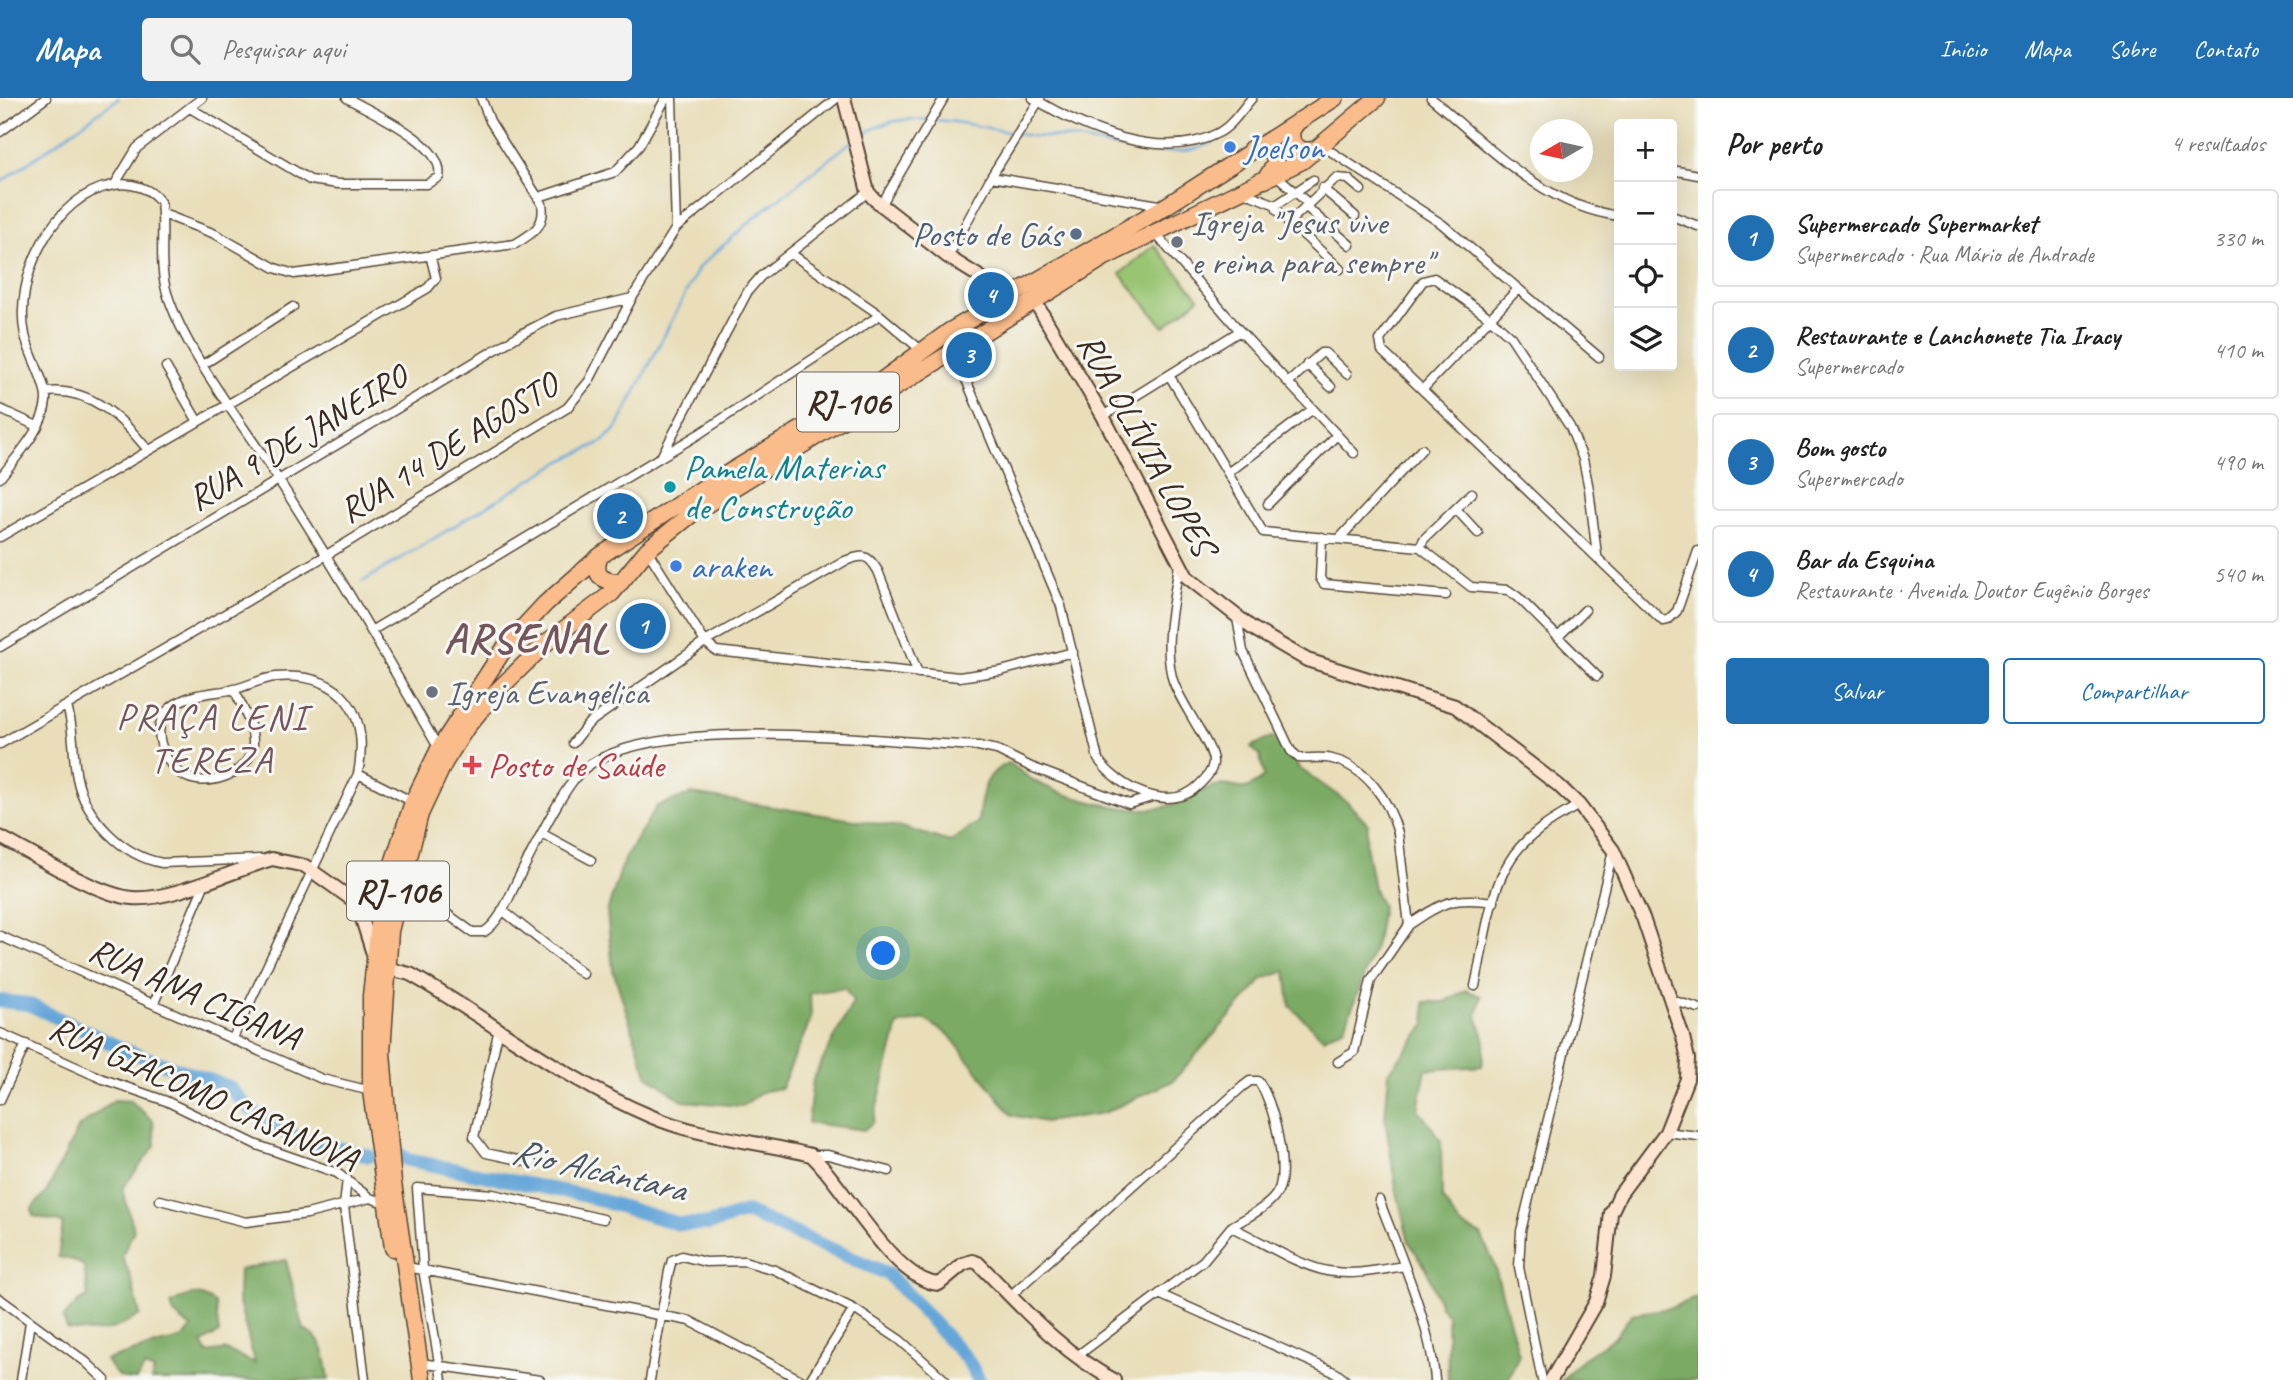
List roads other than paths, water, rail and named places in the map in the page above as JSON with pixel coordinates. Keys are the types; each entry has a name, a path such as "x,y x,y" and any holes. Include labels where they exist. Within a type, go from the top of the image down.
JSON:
{"highway":[{"name":"RJ-106","path":"379,1115 371,1091 382,897 413,802 439,749 506,646 545,604 600,556 705,486 877,384 921,351 1009,295 1166,206 1251,149 1335,98"},
{"name":"RJ-106","path":"422,1380 415,1268 388,1184 379,1115 382,1053 380,962 420,814 444,763 466,728 524,662 598,604 621,582 647,550 693,513 1034,300 1154,231 1270,177 1318,148 1377,98"},
{"path":"1300,119 1291,131 1292,143 1303,151 1318,148"},
{"path":"1251,149 1269,149 1274,152 1275,164 1270,177"},
{"path":"600,556 596,567 598,575 606,582 621,582"},
{"name":"RJ-106","path":"388,1184 377,1200 412,1380"}],"street":[{"path":"0,131 46,98"},
{"path":"115,184 122,167 137,148 202,98"},
{"path":"190,108 310,180 338,184 427,184 439,177 439,165 425,145 347,98"},
{"path":"163,215 215,234 275,268 294,274 515,244 541,223 543,212 539,197 490,121 481,98"},
{"path":"539,197 615,172 639,146 666,98"},
{"path":"672,98 676,228"},
{"name":"RUA 14 DE AGOSTO","path":"0,744 67,708 325,556 567,408 589,381 632,298 676,228 837,98"},
{"path":"844,98 868,192 880,206 948,257 1009,295"},
{"path":"880,206 944,98"},
{"path":"948,257 991,177 1038,99 1095,131 1164,142 1203,139 1220,132 1252,98"},
{"path":"1431,98 1535,185 1603,214 1614,215"},
{"path":"1318,148 1413,203 1599,357"},
{"path":"1677,171 1698,175"},
{"path":"991,177 1166,206"},
{"path":"1270,177 1296,194 1350,245"},
{"path":"1288,223 1322,188 1343,177 1361,190"},
{"path":"1276,205 1313,180"},
{"path":"0,478 44,415 46,392 25,337 22,313 27,272 51,232 74,202 90,191 115,184 139,187 156,195 163,215 166,288 172,308 227,403 278,479 371,631 439,749"},
{"path":"1322,188 1355,216"},
{"path":"1240,191 1276,205 1288,223 1340,269"},
{"path":"661,457 674,427 748,291 761,276 868,192"},
{"path":"1677,218 1698,226"},
{"path":"1154,231 1240,331 1354,453"},
{"path":"790,254 880,315 921,351"},
{"path":"0,537 428,288 436,278 430,255"},
{"path":"1597,555 1589,489 1577,442 1511,337 1490,318 1434,278 1423,281 1379,344 1382,351 1663,621 1677,611 1698,551"},
{"path":"1423,389 1517,290"},
{"name":"RUA 9 DE JANEIRO","path":"0,647 532,328 556,316 632,298"},
{"name":"RUA OLÍVIA LOPES","path":"1034,300 1103,416 1187,578 1237,618 1307,660 1455,706 1558,785 1579,805 1613,850 1643,918 1688,1059 1681,1100 1666,1132 1620,1194 1611,1213 1604,1276 1596,1302 1551,1380"},
{"path":"204,363 293,307"},
{"path":"371,631 661,457 880,315"},
{"path":"1103,416 1240,331"},
{"path":"954,351 1061,606 1094,748 1106,770 1152,797 1167,799 1191,793 1210,773 1213,764 1209,749 1175,688 1168,657 1179,562"},
{"path":"1289,382 1317,355 1325,353 1347,374"},
{"path":"1307,364 1331,387"},
{"path":"166,367 197,420"},
{"path":"1169,375 1263,532 1420,547 1471,587 1508,590 1518,597 1597,677"},
{"path":"46,392 67,391 107,408 148,449"},
{"path":"0,410 37,426"},
{"path":"1229,472 1313,410"},
{"path":"1268,504 1337,435"},
{"path":"1339,539 1422,449"},
{"path":"1420,547 1424,539 1472,492"},
{"path":"1456,509 1478,533"},
{"path":"1322,537 1320,578 1324,584 1446,595"},
{"path":"647,550 705,642 716,651 918,673 973,676 1073,652"},
{"path":"573,743 589,723 705,642 845,561 863,555 868,556 878,571 918,673"},
{"path":"1559,636 1584,610"},
{"path":"1237,618 1243,651 1291,751 1299,758 1331,758 1354,767 1376,788 1395,822 1409,925"},
{"path":"233,1038 358,774 363,746 361,730 354,713 335,690 321,681 274,677 234,689 182,699 168,710 160,726 160,743 166,758 181,774 211,781 239,769 251,755 253,742 250,726 234,689"},
{"path":"67,708 80,792 100,823 146,860 162,863 272,859 291,861 311,870 358,903 380,962 410,974 577,1079 653,1117 717,1137 811,1155 828,1155 888,1171"},
{"path":"401,881 472,932 479,934 489,929 569,787 583,770 596,761 623,750 681,737 812,737 978,746 997,750 1031,767 1129,804 1152,797"},
{"path":"358,774 413,802"},
{"path":"1475,986 1494,902 1507,863 1533,835 1579,805"},
{"path":"543,834 591,860"},
{"path":"0,837 93,885 131,898 156,897 272,859"},
{"path":"1542,1380 1519,1267 1521,1231 1535,1164 1613,850"},
{"path":"154,1003 207,880"},
{"path":"358,903 382,897"},
{"path":"1338,1062 1354,1052 1371,980 1409,925 1438,905 1457,898 1494,902"},
{"path":"502,910 583,974"},
{"name":"RUA ANA CIGANA","path":"0,936 322,1079 371,1091"},
{"path":"1671,1000 1698,1008"},
{"path":"499,1029 474,1137 486,1153 532,1163"},
{"name":"RUA GIACOMO CASANOVA","path":"0,1032 103,1079 177,1106 257,1145 320,1165 347,1179 377,1200"},
{"path":"0,1100 26,1044"},
{"path":"1009,1297 1242,1087 1258,1081 1271,1110 1279,1143 1281,1180 1278,1191 1269,1201 1231,1227 1203,1261 1077,1356"},
{"path":"1666,1132 1698,1136"},
{"path":"811,1155 883,1246 928,1281 939,1284 944,1282 963,1264 972,1261 1077,1356 1093,1369 1114,1380"},
{"path":"347,1179 344,1206 365,1380"},
{"path":"442,1380 415,1268 417,1188 493,1194 603,1219"},
{"path":"1379,1199 1405,1266 1434,1363 1436,1380"},
{"path":"160,1200 246,1222 377,1200"},
{"path":"1231,1227 1312,1267 1329,1271 1363,1273 1405,1266"},
{"path":"650,1380 669,1271 672,1260 678,1256 758,1264 854,1309 900,1340 945,1380"},
{"path":"415,1268 661,1315 701,1326 801,1380"},
{"path":"1159,1294 1336,1373 1345,1380"},
{"path":"0,1299 86,1362 105,1380"},
{"path":"810,1380 854,1309"},
{"path":"21,1380 30,1322"},
{"path":"420,1363 540,1380"}],"waterway":[{"path":"0,183 119,98"},
{"path":"859,137 892,122 920,119 968,124 1031,136 1063,137 1127,149 1171,152 1191,150 1209,144 1223,134"},
{"path":"362,582 560,462 602,442 617,428 699,267 759,214 851,142"},
{"name":"Rio Alcântara","path":"0,1001 28,1004 127,1051 229,1087 248,1108 283,1131 303,1140 369,1156"},
{"name":"Rio Alcântara","path":"397,1152 408,1160 586,1196 679,1224 709,1224 746,1212 888,1274 967,1359 979,1380"}],"place":[{"name":"Joelson","path":"1230,147"},
{"name":"Posto de Gás","path":"1076,234"},
{"name":"Igreja \"Jesus vive e reina para sempre\"","path":"1177,242"},
{"name":"Bar da Esquina","path":"991,295"},
{"name":"Bom gosto","path":"969,355"},
{"name":"Pamela Materias de Construção","path":"670,487"},
{"name":"Restaurante e Lanchonete Tia Iracy","path":"620,516"},
{"name":"araken","path":"676,566"},
{"name":"Supermercado Supermarket","path":"643,626"},
{"name":"Igreja Evangélica","path":"432,692"},
{"name":"Posto de Saúde","path":"472,765"}],"district":[{"name":"ARSENAL","path":"527,637"},
{"name":"PRAÇA LENI TEREZA","path":"212,738"}]}
